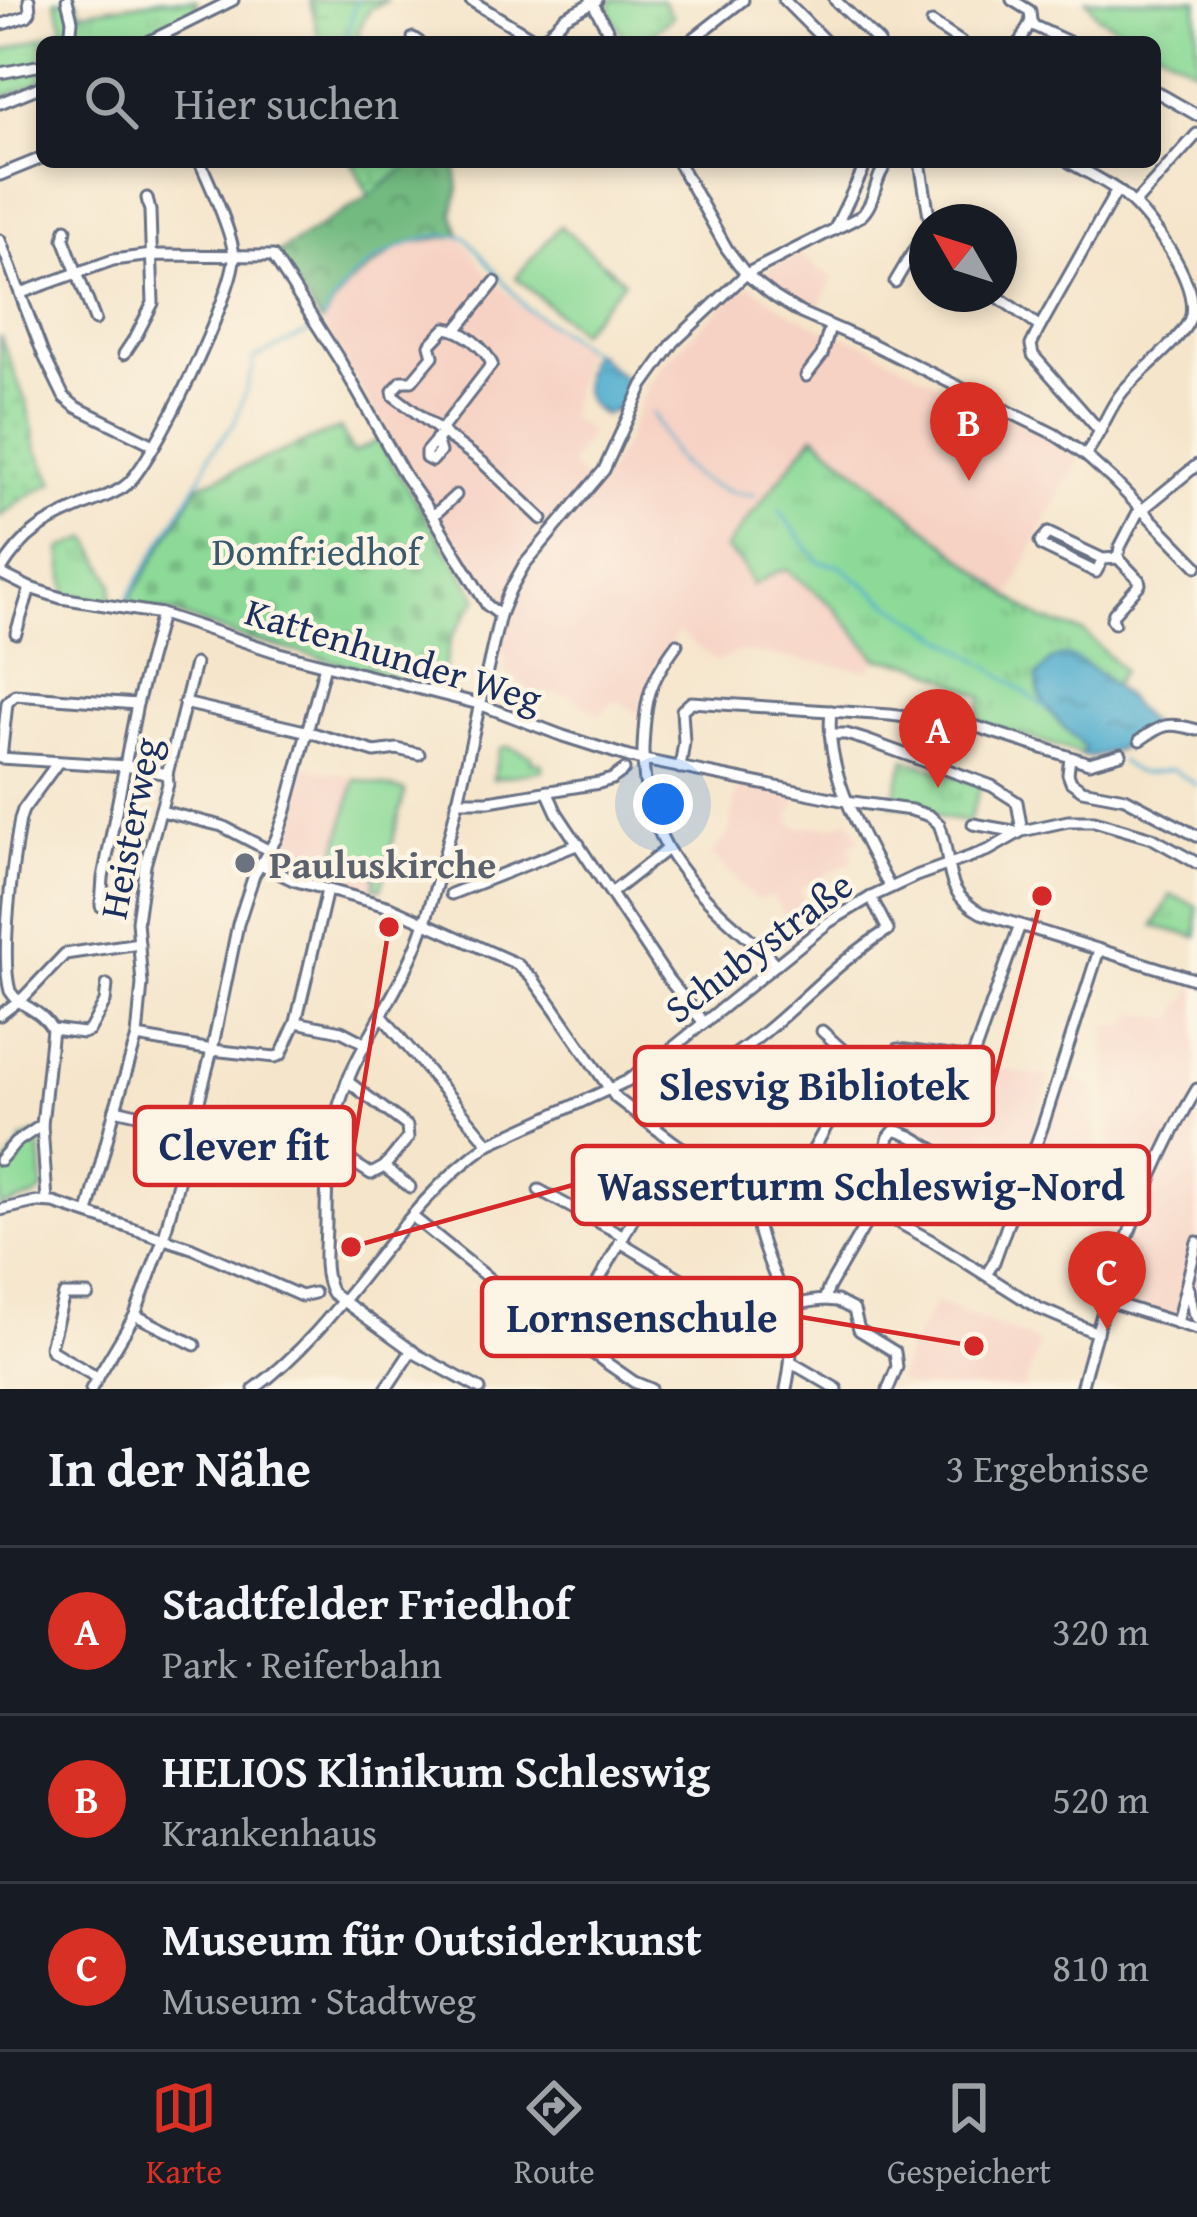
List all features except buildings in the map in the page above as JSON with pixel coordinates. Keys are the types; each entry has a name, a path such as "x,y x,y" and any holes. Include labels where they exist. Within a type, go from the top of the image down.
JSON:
{"street":[{"path":"0,25 27,16 29,0"},
{"path":"67,0 71,36"},
{"path":"201,0 207,13"},
{"path":"160,36 233,0"},
{"path":"470,0 530,36"},
{"path":"697,36 743,0"},
{"path":"784,0 820,36"},
{"path":"835,0 873,36"},
{"path":"1012,0 1030,11 1022,36"},
{"path":"546,36 566,17 594,1 611,36"},
{"path":"1030,21 1058,36"},
{"path":"932,22 952,36"},
{"path":"0,74 36,66"},
{"path":"0,103 36,88"},
{"path":"1161,95 1197,116"},
{"path":"1133,204 1197,134"},
{"path":"0,175 36,160"},
{"path":"0,572 37,528 134,479 154,445 222,306 234,256 202,168"},
{"path":"681,168 727,249 746,274 775,297 1026,419 1085,454 1197,566"},
{"path":"834,230 864,168"},
{"path":"480,1389 412,1351 332,1293 327,1284 329,1147 347,1081 400,983 425,923 500,615 524,565 604,470 658,362 746,274 861,216 883,168"},
{"path":"921,168 926,204"},
{"path":"1079,168 1133,204 1166,245 1184,276 1192,311 1187,325 1119,395 1085,454"},
{"path":"1100,431 1033,355 1031,345 1117,190"},
{"path":"124,354 153,303 147,198"},
{"path":"848,206 861,216"},
{"path":"66,229 64,239 94,320"},
{"path":"0,240 53,380 64,397 154,445"},
{"path":"21,293 113,260 152,255 273,256 405,476 487,604 500,615"},
{"path":"896,281 909,259"},
{"path":"1184,276 1197,270"},
{"path":"457,329 495,282"},
{"path":"1017,310 1040,327"},
{"path":"806,376 822,355 830,327"},
{"path":"440,434 492,364 457,329 446,328 439,334 430,345 434,356 412,381 402,381 394,396 440,434 482,462 542,519"},
{"path":"1118,558 1130,525 1197,465"},
{"path":"434,516 456,496"},
{"path":"1103,559 1096,572 1040,542 1048,533 1103,559 1118,558"},
{"path":"1114,623 1114,613 1140,584 1118,558"},
{"name":"Kattenhunder Weg","path":"0,572 61,598 161,614 279,653 479,704 643,760 911,810 939,824 948,865"},
{"path":"16,633 30,588"},
{"path":"101,906 137,704 161,614"},
{"path":"677,644 650,690 644,718 644,791 666,850 733,925 776,964"},
{"name":"Heisterweg","path":"90,1209 137,1037 142,984 137,921 145,865 195,664"},
{"path":"91,1389 135,1315 164,1238 238,924 285,814 325,664"},
{"path":"137,704 16,694 7,703 0,758 126,766 167,774"},
{"path":"680,768 682,710 692,702 971,724 1089,763 1121,754"},
{"path":"184,703 375,752 397,749 419,754"},
{"path":"831,711 830,734 846,801 889,886"},
{"path":"1140,740 1164,724 1197,730"},
{"path":"830,734 866,740 992,786 1017,802 1021,831"},
{"path":"1070,757 1068,774 1082,790 1125,798 1197,836"},
{"path":"47,1201 42,1125 52,1029 44,1016 11,994 4,970 5,906 23,810 58,762"},
{"path":"457,801 489,801 599,784 624,770"},
{"path":"548,791 557,813 668,979 704,1023"},
{"path":"1094,821 1097,794"},
{"path":"161,811 222,826 270,850"},
{"path":"973,824 1021,831 1094,821 1152,838 1197,863"},
{"name":"Schubystraße","path":"254,1389 297,1354 413,1217 456,1170 489,1144 646,1069 829,922 889,886 989,850 1021,831"},
{"path":"451,894 579,844"},
{"path":"611,893 666,850"},
{"path":"260,864 293,880 378,903 509,960 524,971 610,1090 675,1143 719,1171 757,1186 870,1207 1038,1308 1097,1333"},
{"path":"948,865 955,892 981,914 1197,980"},
{"path":"137,1037 212,1050 281,1054 296,1022 326,890"},
{"path":"654,1127 695,1082 761,1036 832,971 888,930 871,897"},
{"path":"898,1048 972,1059 1019,925"},
{"path":"0,1015 64,954 139,943"},
{"path":"986,1275 1043,1125 1099,950"},
{"path":"52,1029 89,1031 106,1002 106,985"},
{"path":"382,1016 489,1144"},
{"path":"296,1022 341,1031 366,1044"},
{"path":"800,1196 805,1165 831,1118 845,1052 821,1031"},
{"path":"329,1147 370,1174 384,1166 408,1138 407,1126 347,1081"},
{"path":"1081,1389 1120,1257 1197,1089"},
{"path":"117,1103 273,1145"},
{"path":"0,1160 11,1146 42,1125"},
{"path":"878,1127 900,1130 974,1174 1019,1189"},
{"path":"824,1300 870,1207 892,1132"},
{"path":"565,1334 675,1143"},
{"path":"384,1166 410,1187"},
{"path":"757,1186 754,1220 785,1305 792,1339 786,1389"},
{"path":"539,1190 731,1303 759,1308 824,1300 854,1310 859,1330 895,1352 898,1367 888,1389"},
{"path":"0,1210 47,1201 90,1209 213,1256 293,1293 314,1293"},
{"path":"413,1217 555,1332 651,1389"},
{"path":"1177,1323 1197,1242"},
{"path":"1177,1323 1195,1314 1189,1285"},
{"path":"88,1295 64,1295 50,1347 98,1378"},
{"path":"1107,1301 1197,1329"},
{"path":"135,1315 195,1345"},
{"path":"386,1389 412,1351"},
{"path":"792,1363 837,1389"}],"shaded area":[{"path":"460,235 487,274 523,308 584,350 568,416 590,433 570,465 596,489 626,442 648,384 664,363 738,290 751,286 825,330 867,345 1050,437 1080,459 1010,597 814,436 779,571 787,570 832,605 877,658 869,671 741,651 717,662 678,632 657,663 640,715 615,699 600,716 567,694 532,692 505,670 506,655 498,651 509,613 486,595 407,473 321,323 347,286 397,248"},
{"path":"800,253 833,277 816,315 760,277 762,271"},
{"path":"305,766 405,791 378,900 317,885 275,865 276,845"},
{"path":"738,784 796,796 791,823 796,827 834,826 849,819 861,839 849,846 855,860 800,889 793,872 815,927 801,940 772,896 756,900 711,854 728,836"},
{"path":"1197,981 1197,1326 1066,1286 1110,1154 1106,1026 1131,1025 1135,1012 1176,1017"},
{"path":"882,1051 1050,1077 1029,1146 990,1131 981,1157 965,1164 869,1103"},
{"path":"1062,1078 1094,1087 1096,1145 1081,1191 1032,1170"},
{"path":"936,1302 1040,1343 1024,1389 915,1389 897,1381 908,1349"}],"green space":[{"path":"55,0 77,0 81,12 196,0 198,13 149,36 45,36 64,29"},
{"path":"310,0 388,0 370,9 360,36 319,36"},
{"path":"610,0 662,0 673,17 649,36 624,36 611,14"},
{"path":"1086,0 1197,0 1197,70 1161,50 1161,36 1134,36 1099,17"},
{"path":"36,39 36,84 0,98 0,52"},
{"path":"355,168 405,168 369,196"},
{"path":"405,168 456,168 459,188 453,213 460,235 397,248 347,286 321,323 276,254"},
{"path":"560,226 624,281 579,332 516,277"},
{"path":"0,335 27,405 37,449 54,483 0,517"},
{"name":"Domfriedhof","path":"340,428 353,453 379,440 478,598 451,638 439,689 237,636 171,612 127,604 199,485"},
{"path":"814,435 1010,597 1043,620 1084,632 1123,670 1113,686 1151,726 1118,750 1091,757 976,721 983,697 919,665 877,658 832,605 787,570 753,585 741,563 725,549"},
{"path":"89,538 113,583 111,602 66,594 61,549"},
{"path":"503,747 532,756 531,762 542,763 543,770 493,779"},
{"path":"905,759 981,785 969,822 942,818 925,807 892,804"},
{"path":"355,779 405,791 381,889 374,887 376,875 347,868 349,858 336,855"},
{"path":"1171,895 1197,906 1197,937 1154,926"},
{"path":"39,1133 43,1189 37,1196 0,1207 6,1167 21,1140"}],"water":[{"path":"591,352 632,385 625,405 604,415 585,396"},
{"path":"1065,655 1101,675 1151,726 1110,752 1082,756 1085,748 1053,716 1038,688 1037,676 1051,660"}],"waterway":[{"path":"347,36 356,0"},
{"path":"322,320 355,276 383,256 417,241 450,235 466,237 526,308 591,352"},
{"path":"127,599 211,453 235,422 253,359 315,329"},
{"path":"652,413 674,455 689,471 726,491 755,494"},
{"path":"779,510 819,562 840,566 982,662"},
{"path":"987,665 1046,708"},
{"path":"1121,761 1140,773 1173,770 1197,785"}],"place":[{"name":"HELIOS Klinikum Schleswig","path":"969,481"},
{"name":"Stadtfelder Friedhof","path":"938,788"},
{"name":"Pauluskirche","path":"245,863"},
{"name":"Slesvig Bibliotek","path":"1042,896"},
{"name":"Clever fit","path":"389,927"},
{"name":"Wasserturm Schleswig-Nord","path":"351,1247"},
{"name":"Museum für Outsiderkunst","path":"1107,1330"},
{"name":"Lornsenschule","path":"974,1346"}]}
